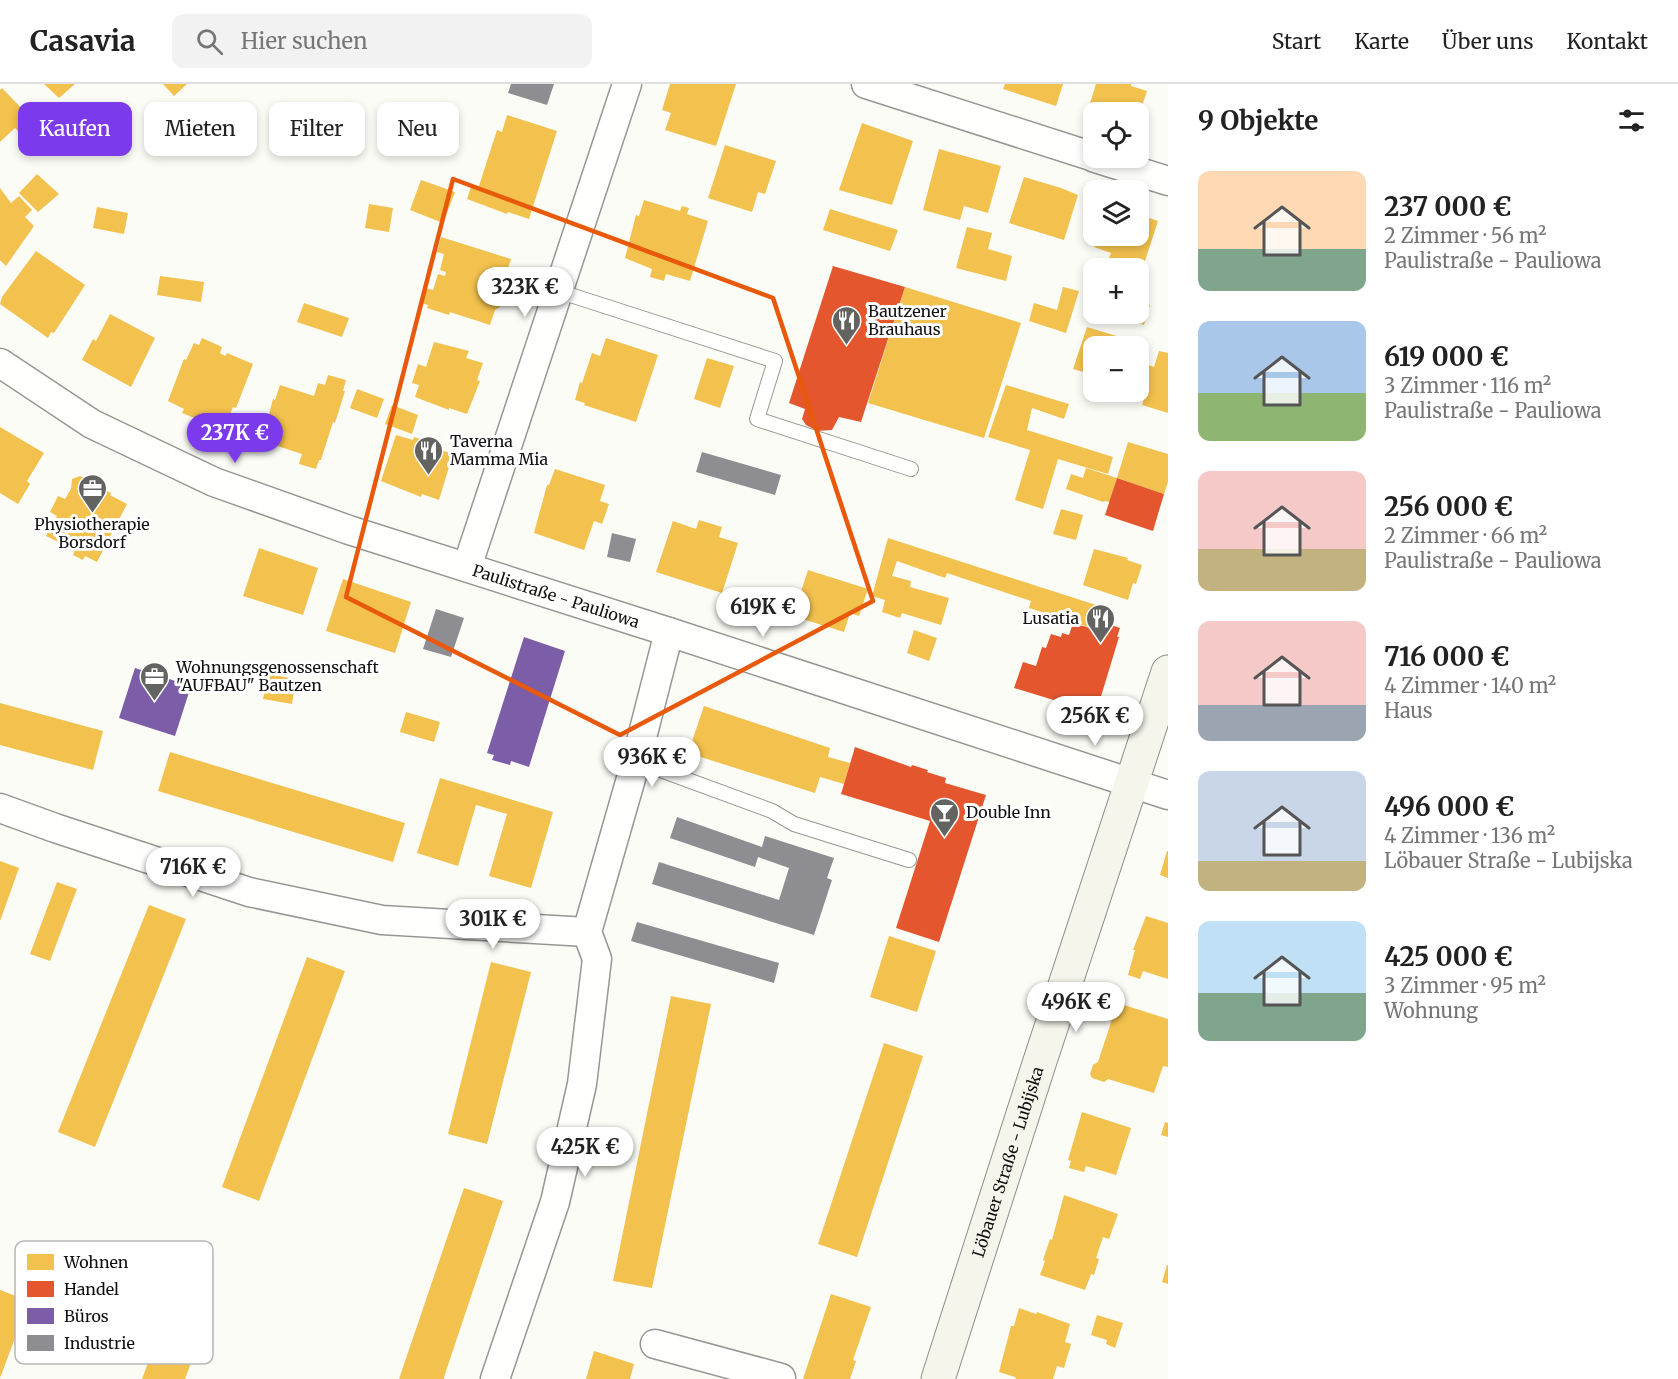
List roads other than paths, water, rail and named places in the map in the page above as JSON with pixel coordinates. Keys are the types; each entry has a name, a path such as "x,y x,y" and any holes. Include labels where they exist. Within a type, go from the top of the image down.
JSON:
{"main road":[{"name":"Löbauer Straße - Lubijska","path":"938,1379 1168,672"}],"street":[{"path":"467,567 627,84"},
{"path":"866,84 1083,153"},
{"path":"1128,168 1168,181"},
{"name":"Paulistraße - Pauliowa","path":"0,363 92,424 214,482 349,531 669,632 1168,795"},
{"path":"495,1379 555,1202 582,1084 597,959 587,932 636,761 669,632"},
{"path":"0,808 66,832 260,895 382,920 587,932"},
{"path":"655,1344 781,1378"}],"lane":[{"path":"558,291 775,361 757,419 911,469"},
{"path":"636,761 772,811 794,824 909,860"}],"place":[{"name":"Bautzener Brauhaus","path":"847,346"},
{"name":"Taverna Mamma Mia","path":"429,476"},
{"name":"Physiotherapie Borsdorf","path":"92,514"},
{"name":"Lusatia","path":"1100,644"},
{"name":"Wohnungsgenossenschaft \"AUFBAU\" Bautzen","path":"155,702"},
{"name":"Double Inn","path":"945,838"}]}
